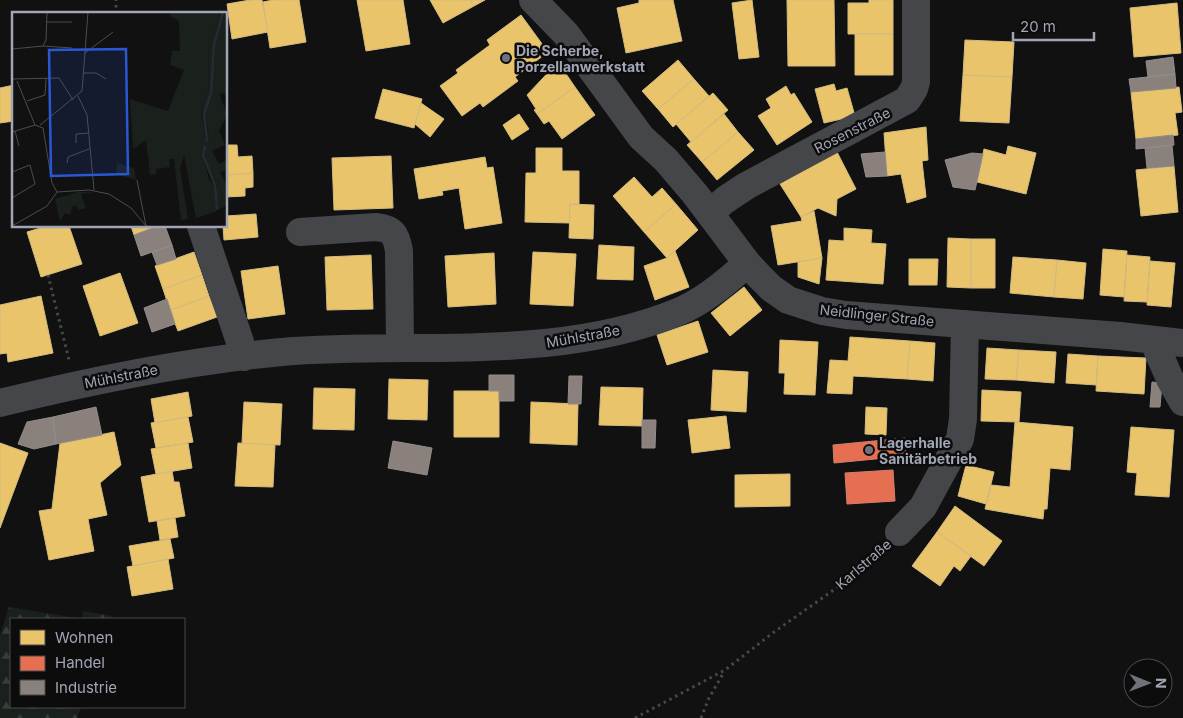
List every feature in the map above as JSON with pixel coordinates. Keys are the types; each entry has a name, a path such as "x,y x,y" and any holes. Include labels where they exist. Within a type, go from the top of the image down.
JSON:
{"street":[{"name":"Neidlinger Straße","path":"533,0 554,20 582,54 641,137 666,160 710,213 747,263 771,288 788,300 803,306 846,315 1183,343"},
{"name":"Rosenstraße","path":"710,213 746,186 906,100 914,89 916,82 916,0"},
{"path":"300,232 376,227 385,228 393,233 399,250 400,348"},
{"path":"202,228 244,357"},
{"name":"Mühlstraße","path":"0,403 75,385 179,366 244,357 312,350 547,343 582,339 617,332 679,312 716,289 747,263"},
{"name":"Karlstraße","path":"899,532 923,507 960,439 964,419 965,324"},
{"path":"1153,340 1170,380 1183,402"}],"path":[{"path":"48,275 75,385"},
{"name":"Karlstraße","path":"635,718 725,670 774,632 835,589 899,532"},
{"path":"701,718 709,698 725,670"}],"green space":[{"path":"9,607 76,618 10,618 10,708 81,708 77,718 0,718 0,635"},
{"path":"83,611 112,616 111,618 82,618"}],"building: Wohnen":[{"path":"262,0 268,32 232,39 227,4"},
{"path":"299,0 306,42 270,48 263,2"},
{"path":"357,0 403,0 410,44 366,51"},
{"path":"430,0 470,0 474,6 443,23"},
{"path":"470,0 485,0 474,6"},
{"path":"639,0 673,0 682,41 626,53 617,8 639,3"},
{"path":"752,0 759,57 739,59 732,3"},
{"path":"787,0 834,0 835,66 788,66"},
{"path":"869,0 893,0 893,34 848,34 848,3 869,3"},
{"path":"1177,3 1181,53 1134,57 1130,8"},
{"path":"521,15 548,52 515,77 518,81 483,107 480,103 462,116 440,86 458,73 456,70 490,45 487,40"},
{"path":"855,34 893,34 893,75 855,75"},
{"path":"965,40 1014,42 1012,77 963,75"},
{"path":"678,60 694,79 658,109 642,91"},
{"path":"558,62 575,87 537,114 527,95"},
{"path":"963,75 1012,77 1009,123 960,121"},
{"path":"694,79 709,96 673,127 658,109"},
{"path":"834,84 836,91 847,88 855,116 824,123 815,89"},
{"path":"12,85 12,121 0,123 0,88"},
{"path":"786,86 791,95 794,93 812,122 777,145 758,116 771,108 766,99"},
{"path":"575,87 595,115 562,139 549,121 544,124 537,114"},
{"path":"1179,87 1182,112 1175,113 1178,135 1136,139 1131,92"},
{"path":"383,89 422,99 414,128 375,118"},
{"path":"713,93 728,110 691,142 676,124"},
{"path":"421,103 444,119 430,137 415,124"},
{"path":"519,114 529,129 512,140 503,125"},
{"path":"724,114 738,132 702,162 687,145"},
{"path":"926,127 928,160 922,161 926,197 907,203 901,174 887,176 884,133"},
{"path":"738,132 754,150 717,180 702,162"},
{"path":"228,145 237,145 238,157 252,156 253,173 228,175"},
{"path":"1008,146 1036,153 1026,194 977,182 984,149 1006,155"},
{"path":"536,148 562,148 562,171 579,171 579,204 570,204 569,223 525,222 526,173 536,173"},
{"path":"837,152 856,189 837,199 836,216 818,208 801,217 780,184"},
{"path":"391,156 393,208 334,210 332,158"},
{"path":"485,157 487,168 493,167 502,223 465,229 459,188 442,191 443,195 419,199 414,169"},
{"path":"1174,166 1178,212 1141,216 1136,170"},
{"path":"253,173 253,187 245,188 245,196 228,197 228,175"},
{"path":"634,177 652,197 662,188 676,204 644,232 613,196"},
{"path":"570,204 594,205 593,239 569,238"},
{"path":"676,204 698,230 667,258 644,232"},
{"path":"814,211 822,258 778,265 771,226 802,221 801,217"},
{"path":"256,214 258,237 224,240 223,228 228,228 228,216"},
{"path":"40,228 70,228 82,264 41,277 27,232"},
{"path":"132,228 153,228 134,235"},
{"path":"844,228 872,230 871,243 886,244 883,284 826,280 829,240 844,241"},
{"path":"948,238 971,239 971,288 947,287"},
{"path":"971,239 995,239 995,288 971,288"},
{"path":"599,245 634,247 633,280 597,279"},
{"path":"1103,249 1127,251 1124,297 1100,295"},
{"path":"675,251 689,287 655,300 644,266 667,258"},
{"path":"194,252 202,275 163,289 155,266"},
{"path":"533,252 576,254 573,306 530,304"},
{"path":"494,253 496,304 448,307 445,256"},
{"path":"371,255 373,309 327,310 325,257"},
{"path":"1127,255 1150,257 1147,302 1124,301"},
{"path":"1013,257 1057,260 1054,297 1010,293"},
{"path":"822,258 819,284 798,277 798,262"},
{"path":"909,259 938,259 937,285 909,285"},
{"path":"1057,260 1086,263 1083,299 1054,297"},
{"path":"1150,261 1175,263 1171,307 1147,305"},
{"path":"278,266 285,314 248,319 241,271"},
{"path":"120,273 138,323 100,336 83,286"},
{"path":"202,275 209,296 170,310 163,289"},
{"path":"744,287 762,310 730,336 711,313"},
{"path":"41,296 53,353 8,362 7,353 0,354 0,305"},
{"path":"209,296 217,317 178,331 170,310"},
{"path":"698,321 708,352 667,365 657,335"},
{"path":"850,337 910,341 907,379 853,376 852,394 827,393 830,360 848,361"},
{"path":"780,340 818,342 815,395 784,394 785,373 779,373"},
{"path":"910,341 935,343 933,381 907,379"},
{"path":"987,348 1019,350 1016,380 985,379"},
{"path":"1019,350 1056,352 1054,383 1016,380"},
{"path":"1068,354 1098,356 1096,385 1066,383"},
{"path":"1098,356 1146,358 1144,394 1096,391"},
{"path":"713,370 748,372 746,412 711,410"},
{"path":"389,379 428,380 427,420 388,419"},
{"path":"601,387 643,388 642,426 599,425"},
{"path":"314,388 355,389 354,430 313,429"},
{"path":"982,390 1021,392 1019,422 981,421"},
{"path":"454,391 499,391 499,437 454,437"},
{"path":"188,392 192,416 155,423 151,399"},
{"path":"244,402 282,404 280,445 242,443"},
{"path":"531,402 578,404 577,445 530,443"},
{"path":"866,407 887,408 886,435 865,434"},
{"path":"726,416 730,448 692,453 688,420"},
{"path":"188,417 193,442 156,448 151,423"},
{"path":"1015,422 1073,427 1070,470 1050,468 1047,509 1044,509 1043,519 985,509 991,485 1010,487"},
{"path":"1131,427 1174,430 1169,497 1135,495 1137,473 1127,472"},
{"path":"114,432 121,465 100,483 107,515 88,519 94,551 49,560 39,511 52,509 60,443"},
{"path":"0,443 28,453 0,528"},
{"path":"188,443 192,468 156,474 151,449"},
{"path":"238,443 275,445 273,487 235,486"},
{"path":"966,465 994,472 986,504 958,496"},
{"path":"172,471 174,482 179,482 185,516 149,522 141,477"},
{"path":"790,474 790,506 735,507 735,475"},
{"path":"955,506 1002,541 984,566 937,532"},
{"path":"175,518 178,537 160,540 157,521"},
{"path":"937,532 971,556 960,571 954,566 940,586 912,566"},
{"path":"170,539 174,558 133,566 129,546"},
{"path":"168,559 173,589 132,596 127,567"}],"building: Handel":[{"name":"Lagerhalle Sanitärbetrieb","path":"905,438 906,456 834,463 833,445"},
{"path":"893,470 895,501 847,504 845,473"}],"building: Industrie":[{"path":"1173,57 1175,74 1148,77 1146,61"},
{"path":"1175,74 1176,88 1131,92 1129,79"},
{"path":"1173,135 1174,145 1136,149 1136,139"},
{"path":"1172,145 1174,166 1147,168 1145,148"},
{"path":"885,152 887,176 866,177 861,154"},
{"path":"972,153 983,154 975,190 953,187 945,160"},
{"path":"153,228 166,228 172,245 141,256 134,235"},
{"path":"172,245 176,259 157,265 152,252"},
{"path":"167,299 175,324 152,332 144,308"},
{"path":"489,375 514,375 514,401 499,401 499,391 489,391"},
{"path":"569,376 582,376 581,404 568,404"},
{"path":"1152,382 1162,383 1160,407 1150,407"},
{"path":"96,407 102,435 56,444 53,417"},
{"path":"53,417 56,444 34,449 18,444 27,422"},
{"path":"642,420 656,420 655,448 642,448"},
{"path":"393,441 432,448 427,475 388,468"}],"place":[{"name":"Die Scherbe, Porzellanwerkstatt","path":"506,58"},
{"name":"Lagerhalle Sanitärbetrieb","path":"869,450"}]}
